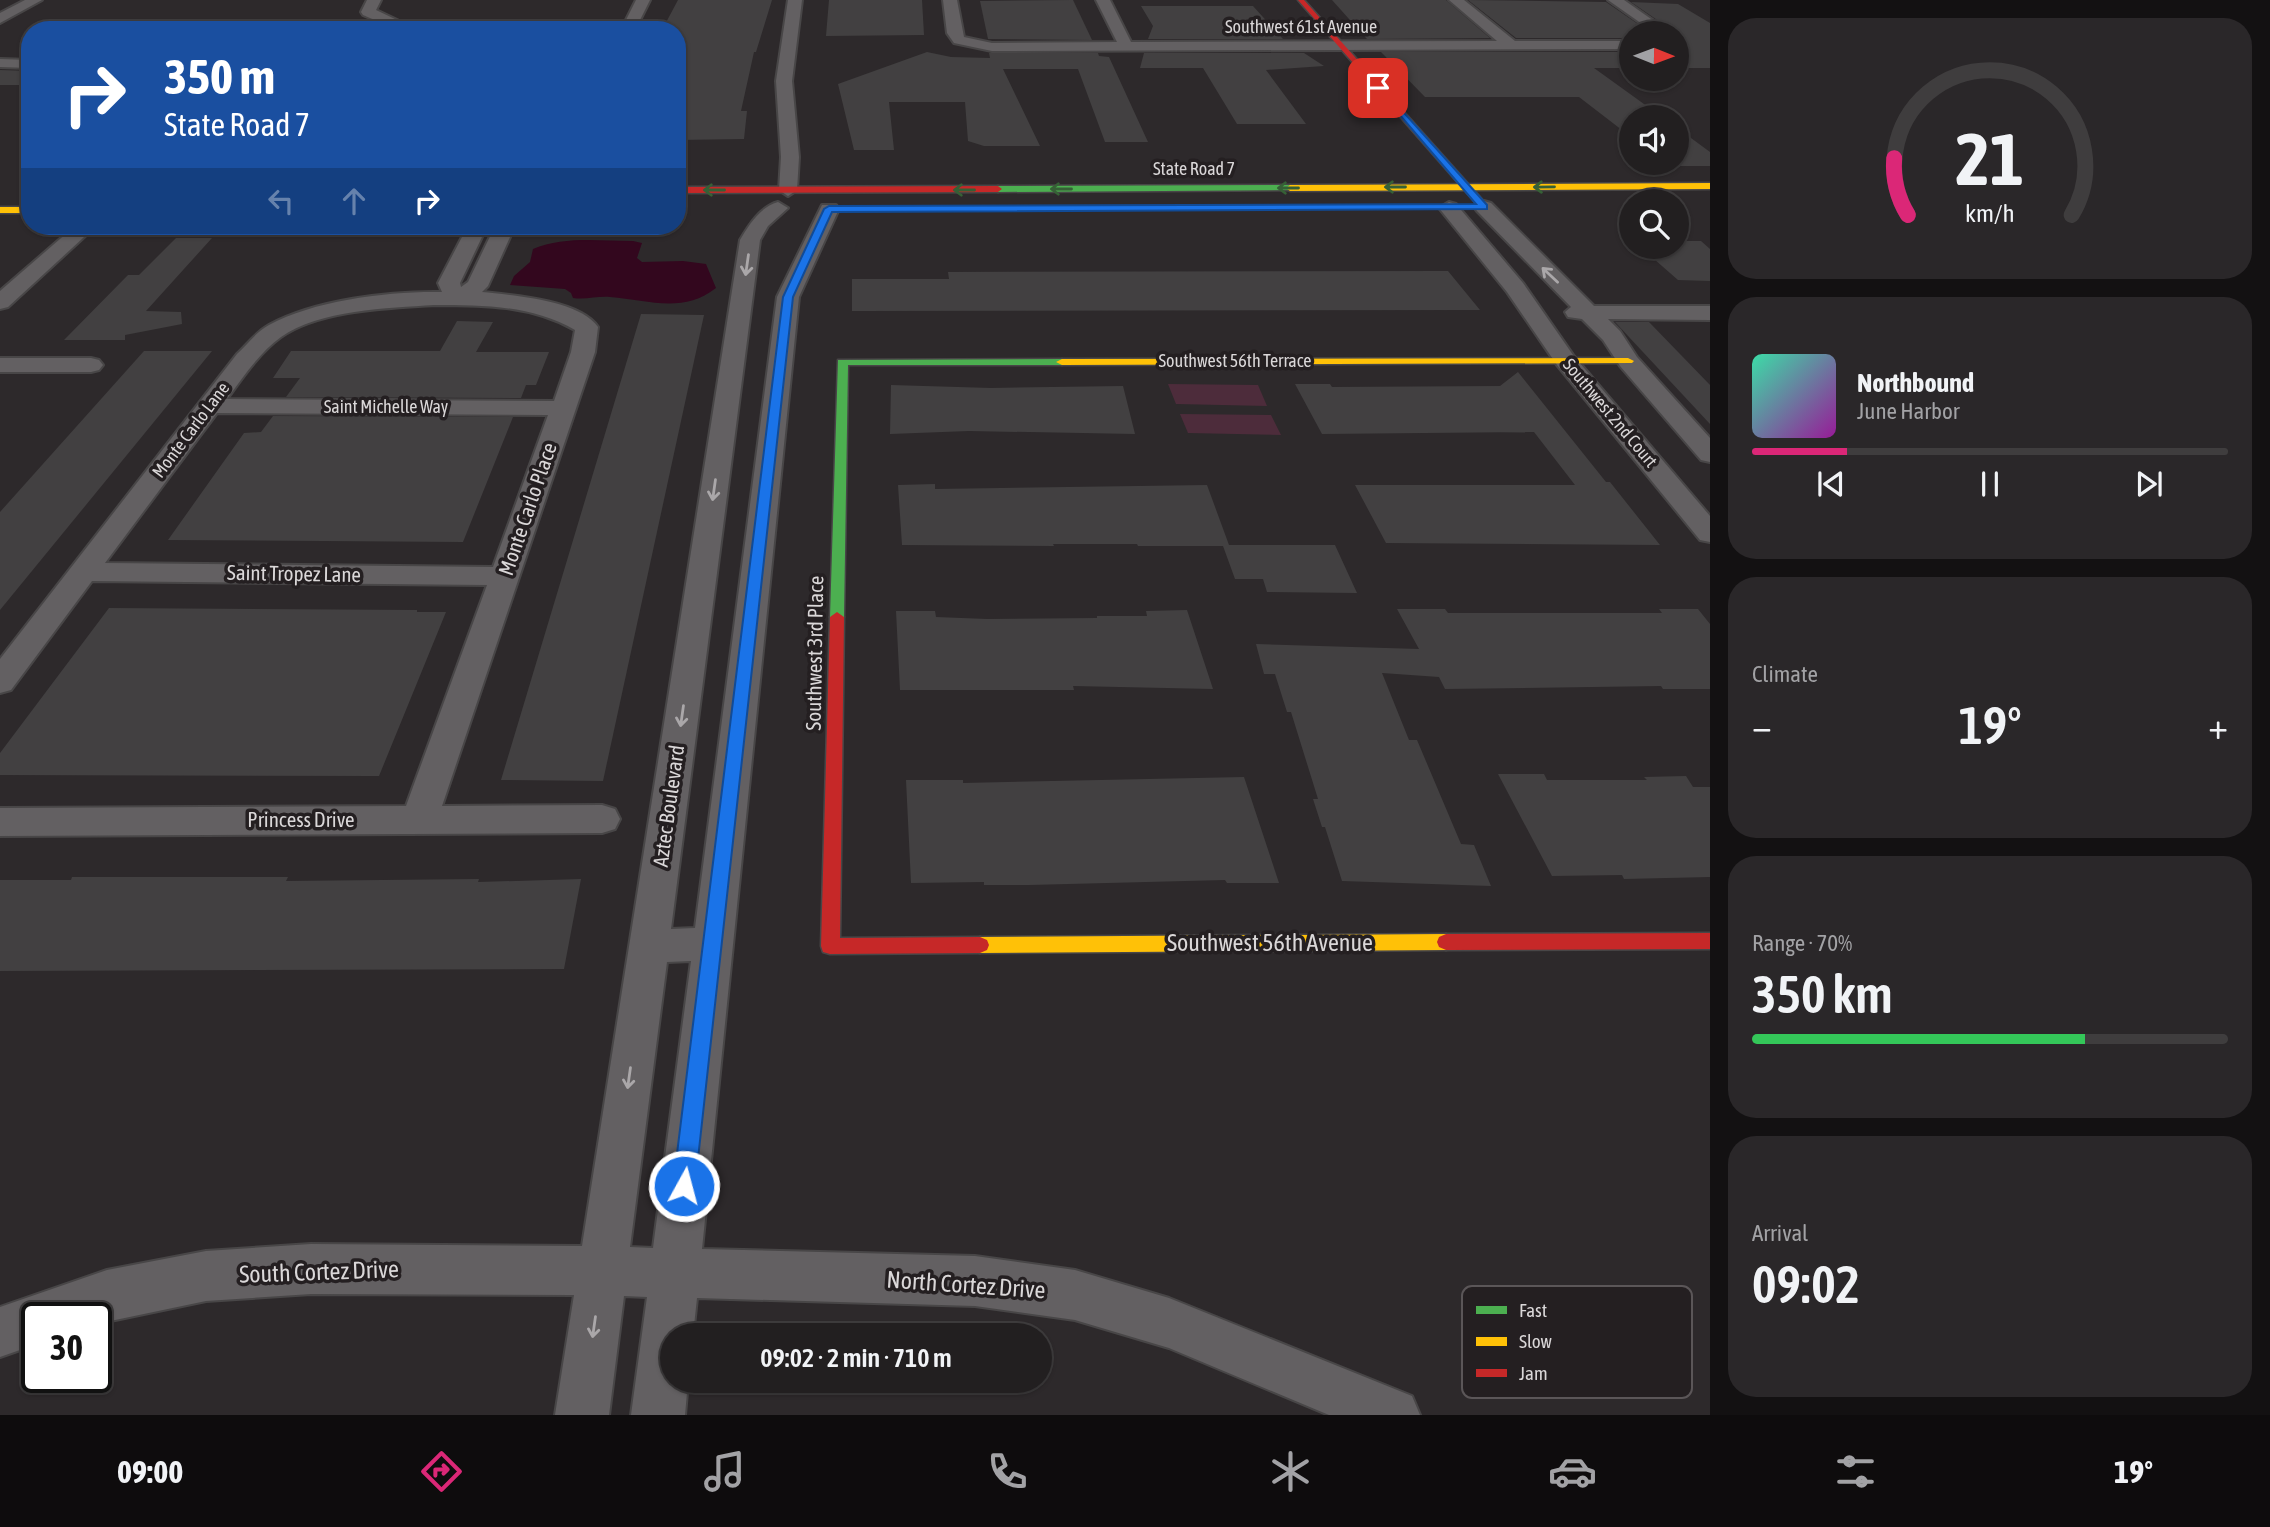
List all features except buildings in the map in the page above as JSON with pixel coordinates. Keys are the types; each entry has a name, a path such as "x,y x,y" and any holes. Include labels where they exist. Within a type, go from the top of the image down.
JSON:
{"main road":[{"path":"1301,0 1484,207"},
{"path":"1300,29 1331,67"},
{"path":"1422,174 1433,187 1443,208 1508,206"},
{"name":"State Road 7","path":"686,191 777,204 881,190 1710,186"},
{"path":"726,206 773,198 777,204"},
{"path":"0,210 21,210"},
{"name":"Southwest 56th Terrace","path":"842,362 1628,361"},
{"name":"Southwest 3rd Place","path":"830,946 842,362"},
{"name":"Southwest 56th Avenue","path":"830,946 1710,941"}],"street":[{"path":"0,19 35,0"},
{"path":"373,0 368,12 390,21"},
{"path":"632,21 643,0"},
{"path":"777,204 790,157 784,81 795,0"},
{"name":"Southwest 61st Avenue","path":"950,0 954,33 959,40 971,44 1619,45"},
{"path":"1103,0 1126,46"},
{"path":"1456,0 1511,45"},
{"path":"1615,0 1646,21"},
{"path":"0,64 21,64"},
{"name":"Aztec Boulevard","path":"582,1415 750,240 760,223 777,204"},
{"name":"Southwest 2nd Court","path":"1484,207 1612,336 1628,361 1710,454"},
{"name":"Southwest 2nd Court","path":"1443,208 1515,288 1565,360 1710,534"},
{"path":"658,1415 788,297 829,209"},
{"path":"0,302 76,235"},
{"path":"471,235 449,284 456,299 477,286 501,235"},
{"name":"Southwest 2nd Court","path":"1515,288 1582,338 1628,361"},
{"name":"Monte Carlo Lane","path":"0,682 245,359 275,331 306,318 341,309 414,298 456,299"},
{"name":"Monte Carlo Place","path":"419,820 583,352 587,327 577,318 550,307 490,299 456,299"},
{"path":"1545,312 1710,313"},
{"path":"0,365 91,365"},
{"name":"Saint Michelle Way","path":"210,406 563,408"},
{"name":"Saint Tropez Lane","path":"84,572 504,576"},
{"name":"Princess Drive","path":"0,822 602,819"},
{"path":"649,947 713,943"},
{"name":"South Cortez Drive","path":"87,1302 107,1295 206,1276 311,1269 602,1271"},
{"name":"North Cortez Drive","path":"602,1271 975,1281 1075,1295 1169,1323 1393,1415"},
{"path":"0,1332 21,1325"}],"shaded area":[{"path":"569,241 642,243 637,258 642,262 683,261 706,264 716,288 691,301 665,303 610,297 573,298 565,289 510,285 514,276 530,262 533,249"},
{"path":"1168,384 1258,385 1267,406 1176,404"},
{"path":"1180,414 1271,415 1281,435 1188,433"}],"traffic: fast":[{"path":"998,189 1290,188"},
{"path":"837,617 842,362 1062,362"}],"traffic: slow":[{"path":"1290,188 1710,186"},
{"path":"0,210 21,210"},
{"path":"1062,362 1628,361"},
{"path":"980,945 1446,942"}],"traffic: jam":[{"path":"1301,0 1484,207"},
{"path":"686,190 998,189"},
{"path":"837,617 830,946 980,945"},
{"path":"1446,942 1710,941"}],"route":[{"path":"684,1186 788,297 793,280 829,209 1484,207 1378,88"}]}
